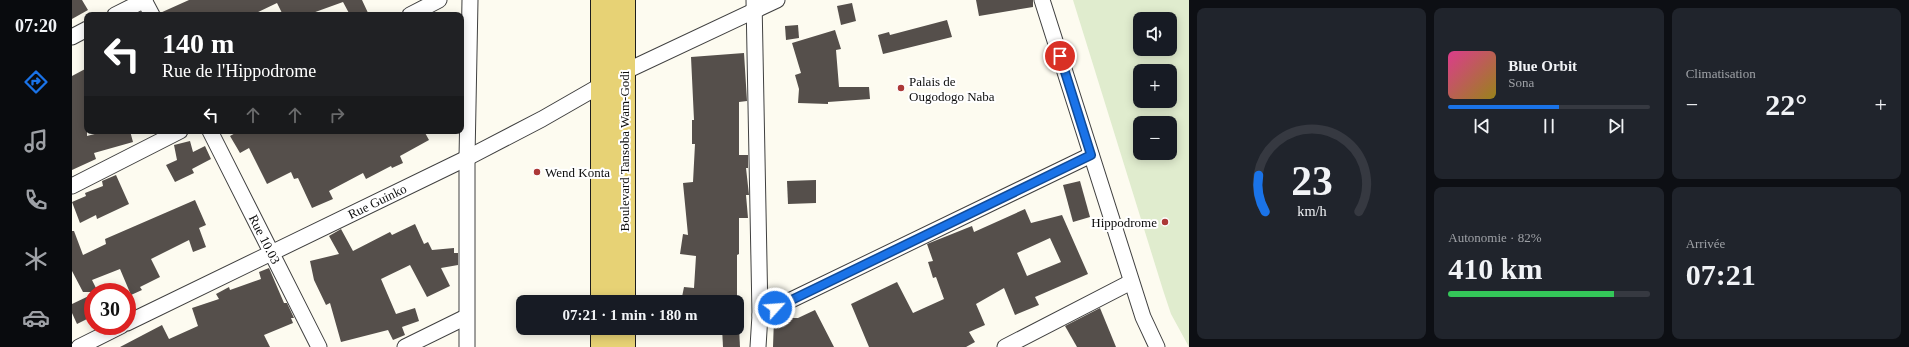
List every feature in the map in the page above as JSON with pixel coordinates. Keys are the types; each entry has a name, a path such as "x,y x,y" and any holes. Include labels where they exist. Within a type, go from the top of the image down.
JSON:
{"main road":[{"name":"Boulevard Tansoba Wam-Godi","path":"602,0 602,295"},
{"name":"Boulevard Tansoba Wam-Godi","path":"624,0 624,295"},
{"path":"602,335 602,347"},
{"path":"624,335 624,347"}],"street":[{"path":"121,12 145,0 151,12"},
{"path":"416,12 439,0"},
{"path":"467,347 467,158 470,0"},
{"name":"Rue Guinko","path":"136,319 467,158 624,72 754,6 777,0"},
{"path":"1042,0 1142,317 1157,347"},
{"path":"754,6 760,315 758,347"},
{"path":"72,37 84,31"},
{"path":"72,186 174,134"},
{"name":"Rue 10.03","path":"212,134 319,347"},
{"path":"760,315 1091,155"},
{"path":"1005,347 1131,282"},
{"path":"405,347 466,317"},
{"path":"79,347 103,335"}],"green space":[{"name":"Hippodrome","path":"1073,0 1189,0 1189,347 1171,314"}],"building":[{"path":"72,0 82,0 88,10 72,19"},
{"path":"189,0 362,0 368,12 348,12 343,2 315,12 282,12 277,3 258,12 162,12"},
{"path":"976,0 1033,0 1033,7 979,16"},
{"path":"852,3 856,21 841,25 837,6"},
{"path":"947,20 952,37 883,54 878,35 889,32 890,35"},
{"path":"798,25 799,38 786,40 785,26"},
{"path":"835,30 841,49 836,50 839,87 869,87 870,99 828,102 828,104 798,103 799,89 795,75 801,73 792,43"},
{"path":"744,53 747,101 739,102 739,155 748,155 748,168 746,168 749,195 746,195 748,218 739,218 737,295 682,295 684,287 694,288 696,256 680,254 683,234 688,235 683,183 693,182 695,144 692,144 692,120 694,120 691,57"},
{"path":"84,70 84,134 87,134 87,136 95,134 131,134 133,142 94,153 96,159 72,170 72,76"},
{"path":"234,134 426,134 429,140 400,156 403,163 392,168 391,166 366,179 363,173 329,191 333,199 312,208 298,178 294,179 291,172 267,184 249,148 240,153 230,136"},
{"path":"190,141 193,152 205,146 211,159 192,169 194,173 175,182 166,165 177,160 174,145"},
{"path":"116,175 129,204 97,219 96,215 80,223 72,202 86,196 85,193 103,186 102,181"},
{"path":"816,180 816,203 788,204 787,181"},
{"path":"1080,181 1090,217 1073,222 1063,185"},
{"path":"195,200 206,225 199,228 206,247 193,252 189,240 151,259 160,277 140,287 142,290 136,293 136,283 126,283 120,269 92,280 94,283 84,283 83,292 72,271 72,231 74,231 83,255 106,244 105,239"},
{"path":"1025,209 1031,223 1062,215 1088,274 1035,297 1039,305 1015,315 1004,288 976,304 985,325 969,332 975,342 966,347 869,347 851,304 897,282 913,313 944,299 936,277 933,278 928,262 933,261 927,244 972,226 974,232","holes":["1050,238 1061,262 1027,276 1017,253"]},
{"path":"415,224 424,244 428,242 432,250 454,248 454,253 458,253 458,265 441,268 450,286 427,297 410,265 381,279 396,314 415,308 419,321 402,327 405,335 393,340 388,330 341,342 330,303 326,305 314,280 310,261 339,254 329,236 341,229 353,251 390,232 392,235"},
{"path":"269,268 284,303 287,303 294,318 291,318 293,323 264,335 270,347 120,347 162,325 169,339 198,326 192,308 219,299 216,294 229,287 230,290 261,279 259,272"},
{"path":"84,298 84,320 77,324 72,313 72,304"},
{"path":"1100,308 1116,347 1077,347 1065,326"},
{"path":"815,310 834,347 773,347 774,318 798,318"},
{"path":"722,335 739,335 740,347 723,347"}],"place":[{"name":"Palais de Ougodogo Naba","path":"901,88"},
{"name":"Wend Konta","path":"537,172"},
{"name":"Hippodrome","path":"1165,222"}],"route":[{"path":"775,308 1091,155 1060,56"}]}
